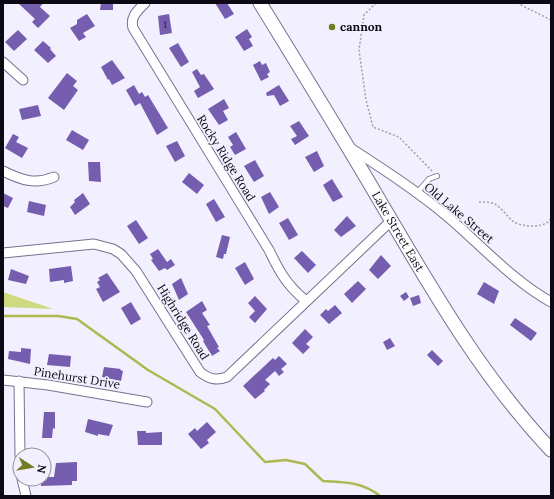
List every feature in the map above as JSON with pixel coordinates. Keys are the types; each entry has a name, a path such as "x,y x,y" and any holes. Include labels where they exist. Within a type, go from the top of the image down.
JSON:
{"main road":[{"name":"Lake Street East","path":"260,3 452,320 477,357 527,424 551,450"}],"street":[{"name":"Rocky Ridge Road","path":"145,3 134,15 131,22 133,28 269,250 278,270 291,289 306,301"},
{"path":"3,62 23,80"},
{"name":"Old Lake Street","path":"348,146 417,193 449,218 502,266 540,296 551,302"},
{"path":"3,171 28,182 41,182 54,177"},
{"name":"Highridge Road","path":"3,253 14,254 94,244 113,249 121,254 136,270 200,372 207,377 218,380 227,378 392,220"},
{"name":"Pinehurst Drive","path":"3,380 82,390 147,402"},
{"path":"20,382 20,447"}],"lane":[{"path":"417,193 429,179 437,176"}],"path":[{"path":"376,3 364,15 358,50 366,100 373,127 399,137 437,176"},
{"path":"518,3 551,20"},
{"path":"479,202 495,204 513,221 519,224 544,226 550,222 551,218"}],"green space":[{"path":"3,292 53,309 3,307"}],"building":[{"path":"18,3 43,3 40,7 50,16 38,28 32,22 35,19"},
{"path":"101,3 113,3 113,10 100,10"},
{"path":"215,3 227,3 234,14 225,19"},
{"path":"87,14 95,26 83,33 86,37 79,41 70,28 77,24 77,20"},
{"path":"169,14 172,33 160,35 158,16"},
{"path":"247,29 252,37 249,39 253,46 244,51 235,37"},
{"path":"18,30 27,39 14,51 5,42"},
{"path":"43,41 51,48 50,49 56,56 48,63 34,50"},
{"path":"178,43 189,62 181,67 169,48"},
{"path":"112,60 125,78 112,85 101,67"},
{"path":"260,61 262,65 266,63 270,72 267,74 269,77 261,81 253,65"},
{"path":"197,69 201,75 204,74 214,89 198,98 194,91 200,87 192,72"},
{"path":"67,73 77,81 73,86 78,90 64,110 48,98"},
{"path":"134,85 139,94 142,92 145,97 148,95 168,128 157,135 140,103 135,106 126,90"},
{"path":"279,85 289,101 280,106 274,95 267,96 266,93"},
{"path":"224,99 229,108 223,111 228,120 219,125 208,109"},
{"path":"38,105 41,116 22,120 19,109"},
{"path":"299,121 309,136 295,145 291,139 297,136 290,126"},
{"path":"72,130 89,140 83,150 66,140"},
{"path":"236,132 246,149 235,155 230,147 233,145 228,137"},
{"path":"13,134 19,137 16,142 28,148 22,158 5,148"},
{"path":"177,141 185,156 175,162 166,146"},
{"path":"317,151 324,166 314,172 305,157"},
{"path":"255,160 264,176 254,182 244,166"},
{"path":"88,162 100,162 101,182 89,181"},
{"path":"189,173 204,185 197,194 182,182"},
{"path":"332,179 343,197 333,202 323,185"},
{"path":"270,192 279,207 269,214 261,197"},
{"path":"3,193 13,198 8,208 3,206"},
{"path":"83,193 90,204 75,215 70,207 75,202 74,200"},
{"path":"214,199 225,217 216,222 206,204"},
{"path":"29,201 46,205 44,216 27,212"},
{"path":"347,216 356,226 341,237 334,230"},
{"path":"288,218 298,235 289,240 279,223"},
{"path":"136,220 148,238 139,244 127,226"},
{"path":"222,235 230,237 226,254 224,254 223,259 216,257"},
{"path":"158,249 167,262 171,259 175,265 167,270 165,268 159,271 151,260 153,259 150,254"},
{"path":"302,251 316,265 308,273 294,258"},
{"path":"381,255 391,266 378,279 369,270"},
{"path":"245,262 254,279 245,285 235,268"},
{"path":"71,266 73,281 64,283 64,280 50,282 49,269"},
{"path":"11,269 29,276 26,284 8,280"},
{"path":"107,273 120,292 103,302 96,289 100,287 97,282 100,280 98,278"},
{"path":"181,278 188,294 179,300 172,284"},
{"path":"358,281 366,289 352,303 344,294"},
{"path":"484,282 499,291 494,304 477,294"},
{"path":"406,292 409,297 404,301 400,296"},
{"path":"419,295 421,303 413,306 410,298"},
{"path":"255,296 267,309 255,323 249,317 255,311 248,303"},
{"path":"202,301 207,310 202,313 210,325 207,326 219,347 217,348 220,351 212,356 203,341 204,340 186,312"},
{"path":"131,302 141,319 131,325 121,308"},
{"path":"335,305 342,313 329,324 320,315 326,309 328,311"},
{"path":"515,318 537,333 531,341 510,325"},
{"path":"305,329 313,337 306,344 310,347 303,354 292,343"},
{"path":"390,338 395,346 387,350 383,342"},
{"path":"21,348 31,349 30,364 8,359 9,351 21,352"},
{"path":"432,350 443,361 438,366 427,355"},
{"path":"49,354 71,356 70,367 47,365"},
{"path":"279,356 287,364 281,369 284,372 279,376 275,371 265,380 270,384 264,390 265,391 255,399 243,386 273,358 275,360"},
{"path":"104,367 121,369 120,370 123,371 121,381 102,377"},
{"path":"44,412 55,412 55,429 53,428 52,438 42,438"},
{"path":"88,419 113,425 109,436 98,434 98,436 85,432"},
{"path":"207,422 216,432 207,440 209,443 201,449 188,434 195,428 197,431"},
{"path":"137,431 146,431 146,433 162,432 162,445 138,445"},
{"path":"77,462 77,481 72,481 72,485 52,486 52,477 54,477 56,463"}],"waterway":[{"path":"3,316 58,316 77,319 148,370 215,409 265,462 286,460 305,464 323,481 346,482 360,485 374,491 380,496"}],"place":[{"name":"cannon","path":"332,27"}]}
